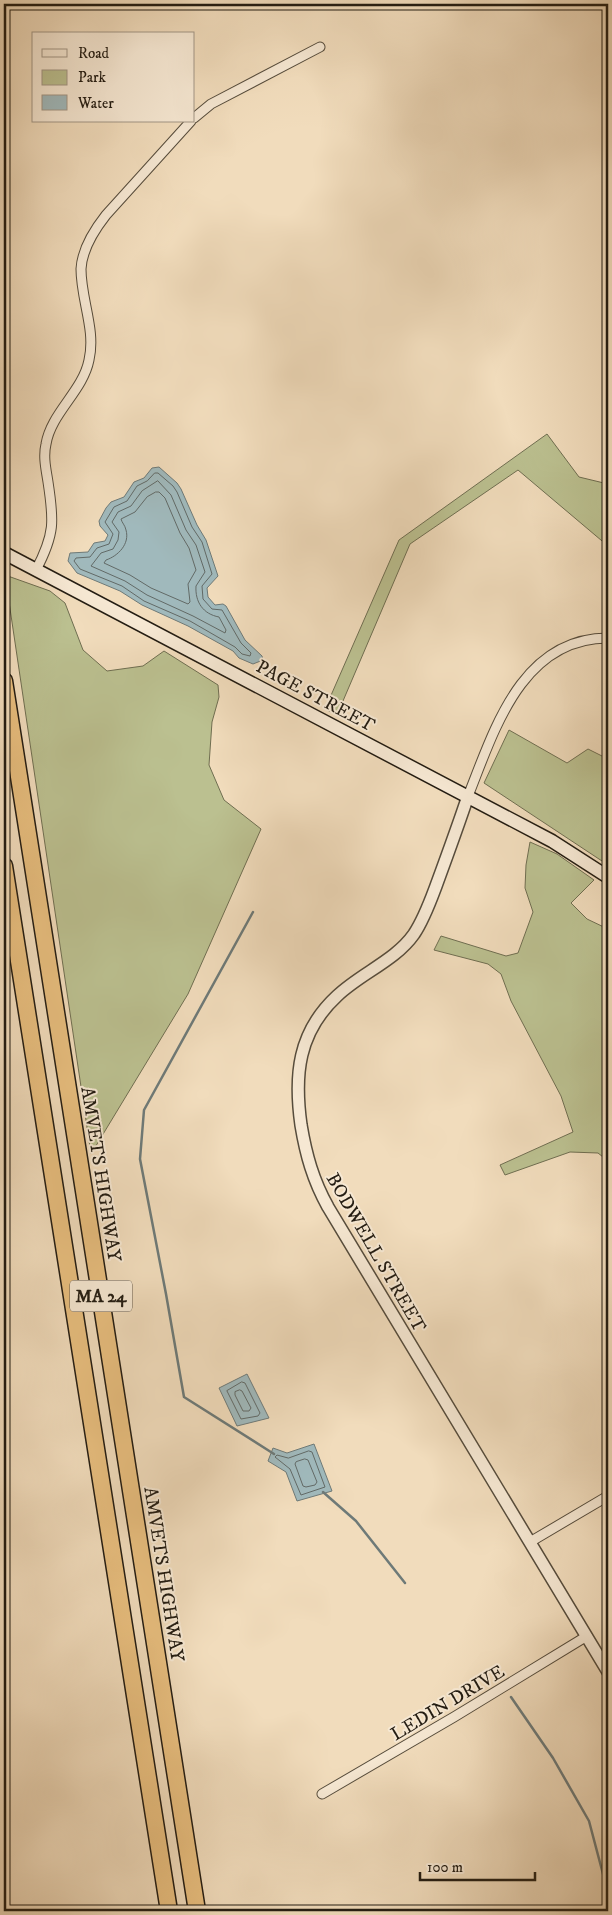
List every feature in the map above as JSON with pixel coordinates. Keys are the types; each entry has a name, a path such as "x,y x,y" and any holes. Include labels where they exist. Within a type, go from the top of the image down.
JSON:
{"highway":[{"name":"AMVETS HIGHWAY","path":"4,681 197,1911"},
{"name":"MA 24","path":"4,866 169,1911"}],"main road":[{"name":"PAGE STREET","path":"4,553 559,844 608,877"}],"street":[{"path":"195,117 210,104 320,47"},
{"path":"36,570 48,546 53,525 45,458 47,439 51,428 84,374 90,358 91,339 82,275 82,260 95,231 106,214 190,122"},
{"path":"468,796 501,714 520,685 535,669 559,651 581,643 608,638"},
{"name":"BODWELL STREET","path":"468,796 425,915 414,934 393,955 337,996 314,1023 304,1044 299,1062 297,1098 306,1153 317,1188 608,1672"},
{"path":"530,1542 608,1496"},
{"name":"LEDIN DRIVE","path":"322,1794 462,1713 587,1636"}],"green space":[{"path":"547,434 579,477 608,484 608,546 518,470 410,544 337,715 325,709 399,540"},
{"path":"5,575 50,591 65,603 83,650 107,671 143,666 164,651 218,685 219,697 212,722 209,765 224,800 261,829 188,994 91,1154"},
{"path":"509,730 567,763 588,749 608,759 608,862 605,863 484,783"},
{"path":"530,842 557,854 594,880 571,903 587,919 608,929 608,1161 598,1153 570,1152 505,1175 500,1165 573,1132 561,1096 511,1001 501,974 488,964 434,950 441,936 506,956 518,953 533,912 525,888"}],"water":[{"path":"159,467 181,489 206,540 218,576 207,588 208,597 215,605 223,604 226,606 245,640 262,656 263,660 253,664 239,658 233,651 188,626 142,605 120,591 77,573 68,561 70,553 88,552 94,543 105,541 108,535 100,526 99,521 106,508 111,502 124,497 134,482 144,478 152,468"},
{"path":"247,1374 269,1418 237,1426 219,1388"},
{"path":"314,1444 332,1491 297,1501 286,1472 268,1461 273,1448 287,1453"}],"waterway":[{"path":"253,912 144,1110 140,1159 184,1397 274,1454"},
{"path":"323,1492 356,1521 405,1583"},
{"path":"511,1697 553,1758 589,1821 608,1893"}]}
